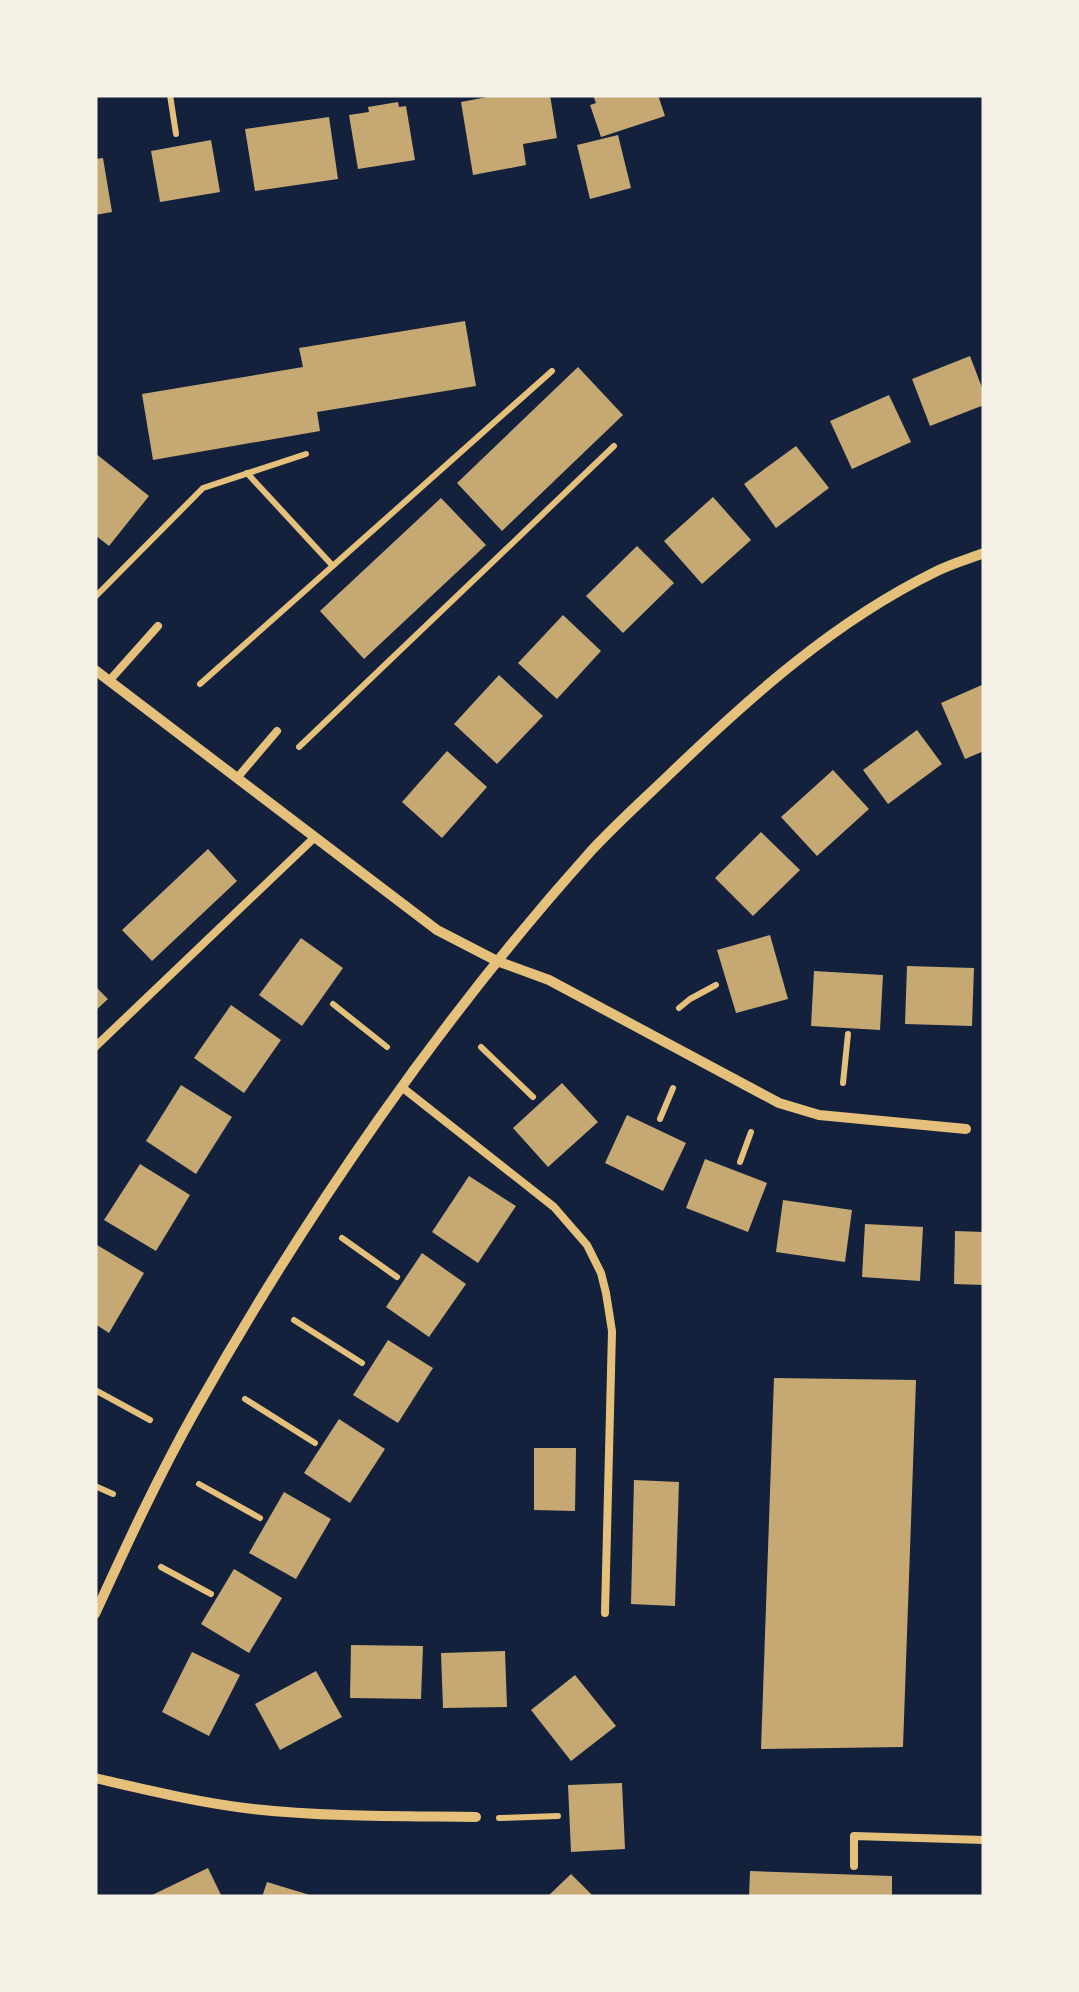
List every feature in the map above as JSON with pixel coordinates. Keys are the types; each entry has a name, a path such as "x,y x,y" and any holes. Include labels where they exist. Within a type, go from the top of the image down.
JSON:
{"street":[{"path":"95,1614 194,1411 332,1189 497,961 593,849 730,716 844,624 936,571 984,553"},
{"path":"95,670 437,930 497,961 549,980 778,1103 819,1115 966,1129"},
{"path":"95,1778 253,1809 476,1817"}],"lane":[{"path":"109,681 158,626"},
{"path":"236,778 277,731"},
{"path":"95,1047 315,838"},
{"path":"402,1088 554,1207 587,1245 600,1272 612,1331 605,1613"},
{"path":"854,1866 854,1836 984,1840"}],"path":[{"path":"170,95 176,134"},
{"path":"200,684 552,371"},
{"path":"291,754 614,446"},
{"path":"95,596 203,488 306,454"},
{"path":"246,474 332,565"},
{"path":"678,1008 716,986"},
{"path":"333,1004 387,1046"},
{"path":"843,1083 848,1034"},
{"path":"481,1047 533,1097"},
{"path":"660,1120 673,1088"},
{"path":"740,1162 751,1132"},
{"path":"342,1238 397,1277"},
{"path":"294,1320 362,1363"},
{"path":"95,1390 150,1420"},
{"path":"245,1399 315,1442"},
{"path":"199,1484 260,1518"},
{"path":"95,1486 112,1494"},
{"path":"160,1567 211,1594"},
{"path":"476,1817 558,1816"}],"building":[{"path":"498,95 550,95 557,138 523,144 526,165 473,175 461,102"},
{"path":"593,95 658,95 665,116 601,137 590,105 596,103"},
{"path":"398,102 399,107 406,106 415,160 358,169 349,115"},
{"path":"329,117 338,179 255,191 245,129"},
{"path":"618,135 631,188 590,199 577,145"},
{"path":"211,140 220,192 160,202 151,151"},
{"path":"103,158 112,212 95,215 95,159"},
{"path":"465,321 476,386 317,412 320,431 153,460 142,394 303,367 299,348"},
{"path":"970,356 984,393 984,405 930,426 912,379"},
{"path":"578,367 623,415 502,531 457,483"},
{"path":"889,395 911,442 852,469 830,421"},
{"path":"796,446 829,488 776,528 744,484"},
{"path":"95,453 149,496 109,546 95,535"},
{"path":"713,497 751,540 702,584 664,541"},
{"path":"441,498 486,545 364,659 320,611"},
{"path":"637,546 674,583 623,633 586,596"},
{"path":"563,615 601,651 557,699 518,663"},
{"path":"499,675 543,716 497,764 454,724"},
{"path":"984,684 984,751 965,759 941,703"},
{"path":"917,730 942,764 888,804 863,770"},
{"path":"447,751 487,787 442,838 402,802"},
{"path":"833,770 869,809 817,856 781,817"},
{"path":"761,832 800,870 753,916 715,878"},
{"path":"208,849 237,881 152,961 122,930"},
{"path":"770,935 788,999 736,1013 717,950"},
{"path":"301,938 343,968 302,1026 259,995"},
{"path":"907,966 974,968 972,1026 905,1024"},
{"path":"814,971 883,975 880,1030 811,1026"},
{"path":"95,986 108,999 95,1011"},
{"path":"231,1005 281,1040 244,1093 194,1058"},
{"path":"562,1083 598,1122 548,1167 513,1128"},
{"path":"181,1085 232,1117 196,1174 146,1141"},
{"path":"627,1115 686,1143 663,1191 605,1163"},
{"path":"705,1159 767,1183 748,1232 686,1208"},
{"path":"140,1164 190,1195 156,1251 104,1220"},
{"path":"469,1176 516,1206 478,1263 432,1232"},
{"path":"783,1200 852,1210 845,1262 776,1252"},
{"path":"865,1224 923,1227 920,1281 862,1277"},
{"path":"955,1231 984,1232 984,1285 954,1284"},
{"path":"97,1245 144,1273 109,1333 95,1324"},
{"path":"422,1253 466,1284 429,1337 386,1307"},
{"path":"388,1340 433,1368 398,1423 353,1395"},
{"path":"774,1378 916,1380 903,1747 761,1749"},
{"path":"339,1419 385,1449 350,1503 304,1473"},
{"path":"534,1448 576,1448 575,1511 534,1510"},
{"path":"634,1480 679,1482 675,1606 631,1604"},
{"path":"284,1492 331,1519 296,1579 249,1553"},
{"path":"234,1569 282,1598 249,1653 201,1624"},
{"path":"351,1645 423,1646 421,1699 350,1698"},
{"path":"505,1651 507,1707 443,1708 441,1653"},
{"path":"192,1652 240,1675 209,1736 162,1712"},
{"path":"316,1671 342,1717 280,1750 255,1704"},
{"path":"575,1675 616,1726 571,1761 531,1710"},
{"path":"622,1783 625,1849 571,1852 568,1785"},
{"path":"208,1868 222,1897 148,1897"},
{"path":"750,1871 892,1876 892,1897 749,1897"},
{"path":"571,1874 594,1897 547,1897"},
{"path":"267,1882 313,1896 313,1897 262,1897"}]}
